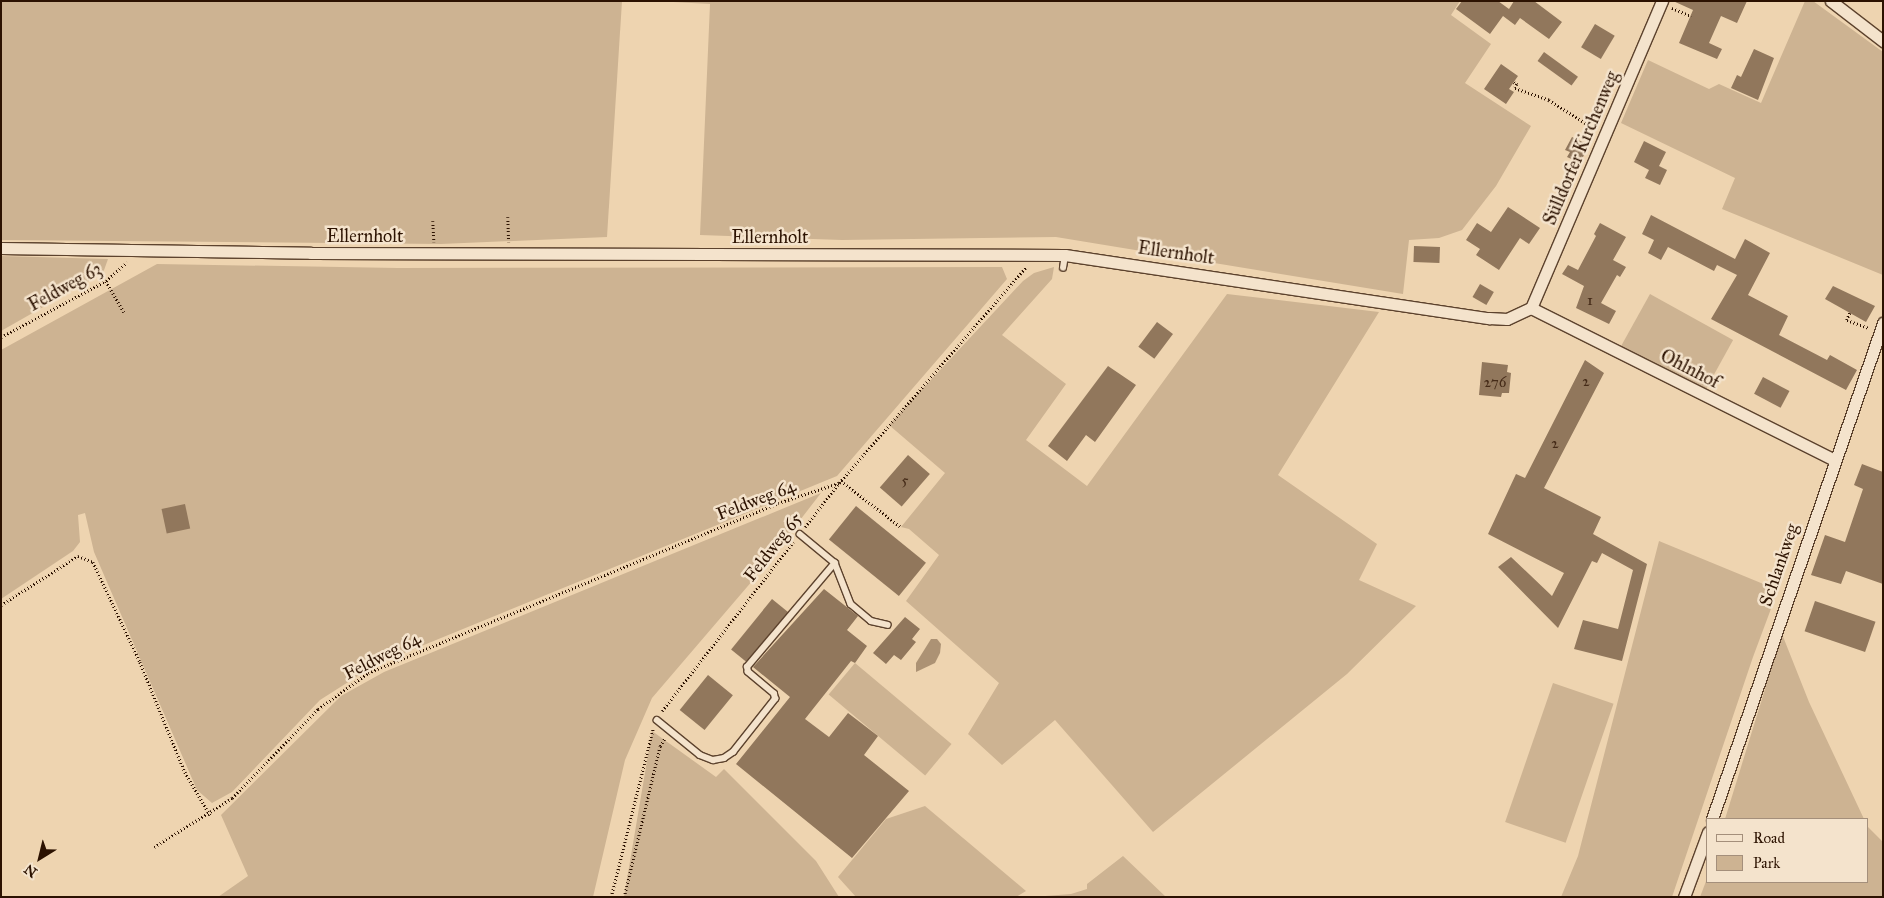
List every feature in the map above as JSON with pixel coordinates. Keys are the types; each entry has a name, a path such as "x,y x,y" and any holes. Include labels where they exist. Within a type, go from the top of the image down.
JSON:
{"street":[{"path":"1831,1 1883,41"},
{"name":"Sülldorfer Kirchenweg","path":"1531,308 1662,2"},
{"name":"Ellernholt","path":"1,248 510,254 1065,255 1489,318 1507,319 1531,308"},
{"name":"Ohlnhof","path":"1531,308 1834,460"},
{"name":"Schlankweg","path":"1712,818 1881,327"},
{"path":"1684,897 1706,837"}],"lane":[{"path":"1063,268 1065,255"},
{"path":"800,534 835,563 851,604 871,621 888,625"},
{"path":"657,720 700,755 713,760 724,758 733,752 775,699 774,694 748,672 747,667 835,563"}],"path":[{"path":"1662,2 1691,16"},
{"path":"1514,82 1517,84 1515,88 1549,100 1605,135"},
{"path":"508,217 510,254"},
{"path":"433,221 434,253"},
{"name":"Feldweg 63","path":"1,337 106,281 135,251"},
{"name":"Feldweg 65","path":"612,897 652,731 657,720 689,675 840,482 1017,280 1033,255"},
{"path":"106,281 124,312"},
{"path":"1850,313 1847,320 1881,327"},
{"path":"840,482 901,527"},
{"name":"Feldweg 64","path":"154,848 210,815 232,798 318,709 368,673 778,503 840,482"},
{"path":"1,605 78,556 89,558 101,576 185,772 210,815"},
{"path":"624,897 660,746 669,730"}],"green space":[{"path":"1,1 622,1 607,237 441,244 1,240"},
{"path":"655,1 1460,1 1451,15 1491,44 1465,83 1531,126 1496,186 1462,230 1439,238 1409,240 1403,294 1056,237 842,240 700,235 710,4"},
{"path":"1805,1 1813,1 1883,52 1883,275 1722,209 1735,178 1621,123 1648,60 1709,89 1719,84 1761,103"},
{"path":"1,256 108,259 103,273 1,331"},
{"path":"157,264 398,268 1002,267 1007,279 837,476 375,665 320,700 232,792 212,803 197,790 94,552 85,513 78,515 80,542 73,551 1,599 1,350"},
{"path":"1054,267 1052,279 1002,335 1066,384 1026,440 1087,486 1227,294 1379,312 1278,475 1377,544 1359,580 1416,606 1347,674 1153,832 1055,720 1002,765 968,734 999,683 906,601 939,555 909,529 901,527 945,473 889,425 1023,281 1034,273"},
{"path":"1650,294 1733,340 1704,393 1620,347"},
{"path":"821,493 759,573 652,698 625,760 593,897 218,897 248,876 221,815 341,696 384,672"},
{"path":"1659,541 1778,590 1753,657 1672,897 1561,897 1578,856"},
{"path":"1782,634 1809,702 1864,818 1725,818"},
{"path":"855,663 952,744 925,775 829,694"},
{"path":"1553,683 1614,704 1566,843 1505,822"},
{"path":"652,731 716,777 724,769 816,861 839,897 624,897"},
{"path":"925,806 1026,891 1016,897 856,897 838,877 886,819"},
{"path":"1869,828 1883,842 1883,897 1700,897 1706,881 1706,883 1869,883"},
{"path":"1123,856 1166,897 1032,897 1071,894 1087,889 1087,884"}],"shaded area":[{"path":"931,639 937,639 941,644 940,653 935,663 916,672 916,663"}],"building":[{"path":"1462,1 1498,1 1509,9 1514,1 1534,1 1562,22 1549,39 1520,18 1515,25 1503,16 1490,34 1456,9"},
{"path":"1673,1 1747,1 1737,23 1721,16 1709,43 1722,49 1717,59 1679,43 1693,10"},
{"path":"1595,24 1615,36 1601,59 1581,47"},
{"path":"1754,49 1774,58 1758,100 1731,88 1737,75 1741,77"},
{"path":"1544,52 1578,77 1572,86 1538,61"},
{"path":"1501,64 1518,76 1509,89 1514,92 1506,104 1484,89"},
{"path":"1572,137 1589,145 1580,163 1567,157 1570,152 1565,150"},
{"path":"1644,141 1666,152 1659,166 1667,170 1660,185 1645,178 1649,170 1634,162"},
{"path":"1508,207 1540,228 1529,244 1520,238 1499,270 1476,255 1480,249 1466,240 1477,223 1491,232"},
{"path":"1651,215 1735,259 1745,239 1770,253 1748,295 1788,316 1779,335 1827,360 1830,355 1857,370 1846,390 1711,319 1737,275 1717,265 1714,271 1668,247 1661,260 1648,253 1654,240 1642,234"},
{"path":"1600,223 1626,237 1613,260 1626,267 1620,277 1617,275 1601,303 1616,311 1609,324 1576,308 1584,286 1562,274 1568,265 1578,270 1596,236 1594,234"},
{"path":"1414,246 1440,247 1439,263 1413,262"},
{"path":"1480,284 1494,292 1486,305 1472,297"},
{"path":"1833,286 1875,306 1866,322 1825,299"},
{"path":"1157,322 1173,334 1154,359 1138,347"},
{"path":"1585,360 1604,373 1544,488 1601,517 1593,534 1647,564 1622,661 1574,649 1583,620 1618,629 1633,570 1602,553 1597,563 1592,561 1558,628 1498,567 1511,557 1552,596 1564,573 1488,534 1516,474 1525,478"},
{"path":"1482,362 1508,365 1507,372 1511,373 1509,393 1502,393 1501,397 1479,395"},
{"path":"1108,366 1136,385 1095,442 1086,435 1067,461 1048,446"},
{"path":"1763,377 1789,391 1781,408 1754,394"},
{"path":"908,455 930,474 902,506 880,487"},
{"path":"1862,464 1883,472 1883,584 1846,571 1841,584 1811,575 1825,535 1845,542 1863,489 1854,485"},
{"path":"185,504 190,528 167,533 162,509"},
{"path":"856,506 926,563 899,596 829,539"},
{"path":"824,589 858,616 847,630 867,646 855,663 851,661 805,719 829,737 848,713 878,736 864,755 909,791 852,858 736,764 790,697 753,667"},
{"path":"772,599 788,612 747,663 731,650"},
{"path":"1815,601 1876,622 1865,652 1805,631"},
{"path":"905,617 920,629 912,639 916,642 901,660 894,655 886,664 873,653"},
{"path":"708,675 733,695 705,730 680,710"}]}
